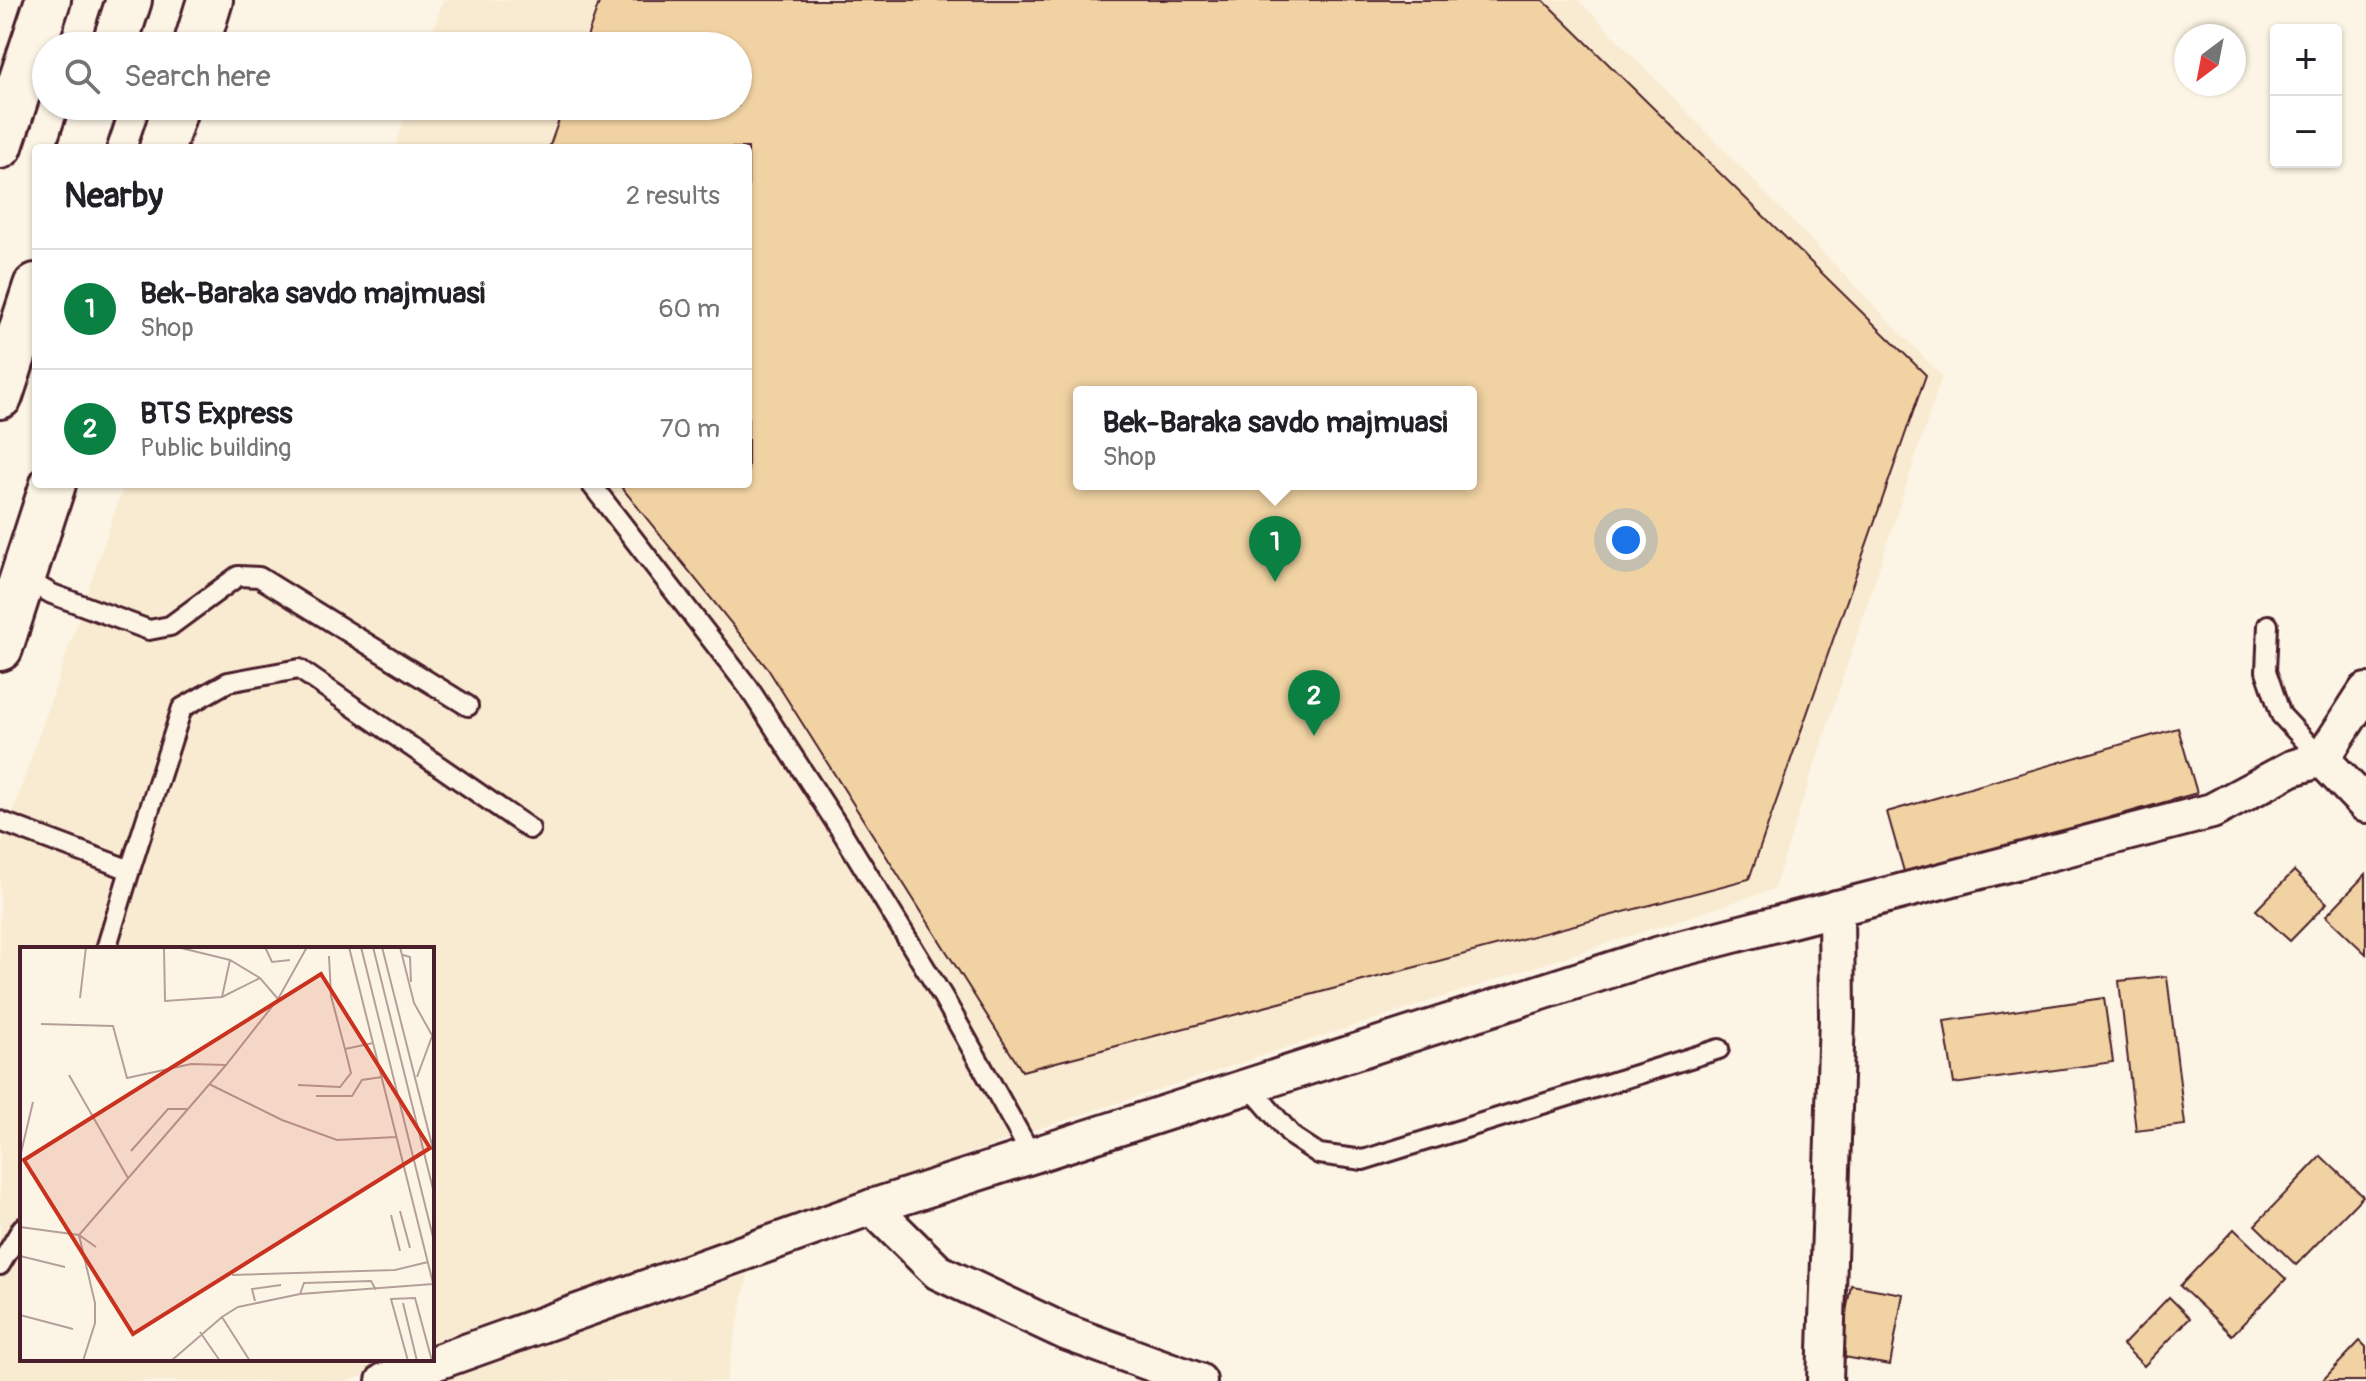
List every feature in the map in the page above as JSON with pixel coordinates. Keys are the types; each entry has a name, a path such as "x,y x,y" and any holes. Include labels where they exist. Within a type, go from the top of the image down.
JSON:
{"main road":[{"path":"37,32 48,0"},
{"path":"119,32 129,0"},
{"path":"200,32 210,0"},
{"path":"0,146 32,49"},
{"path":"82,144 90,120"},
{"path":"163,144 171,120"},
{"path":"0,396 32,298"},
{"path":"0,648 52,488"}],"street":[{"path":"384,1381 872,1207 1660,954 2212,811 2292,768 2322,759 2366,691"},
{"path":"2322,759 2366,805"},
{"path":"1825,1381 1837,1017 1836,908"},
{"path":"872,1207 938,1272 1065,1332 1199,1381"}],"lane":[{"path":"594,488 748,687 943,997 1032,1156"},
{"path":"23,578 52,594 149,630 170,626 238,576 259,577 468,706"},
{"path":"2268,625 2266,671 2281,715 2322,759"},
{"path":"107,947 182,708 228,682 299,669 530,829"},
{"path":"0,821 130,870"},
{"path":"1249,1086 1293,1137 1319,1154 1363,1160 1719,1049"},
{"path":"0,1265 20,1231"}],"shaded area":[{"path":"443,0 1579,0 1942,376 1774,889 1029,1132 434,1349 434,947 20,947 20,1361 403,1361 348,1381 0,1381 0,850 123,488 752,488 752,144 396,144 404,120 752,120 752,32 433,32"},
{"path":"748,1274 726,1381 442,1381"}],"building":[{"path":"600,0 1543,0 1926,375 1749,879 1022,1071 768,669 622,488 752,488 752,144 550,144 559,120 752,120 752,32 589,32"},
{"path":"2178,728 2197,793 1905,875 1887,812"},
{"path":"2294,871 2327,903 2290,941 2256,910"},
{"path":"2366,874 2366,954 2326,916"},
{"path":"2167,976 2185,1125 2136,1131 2119,981"},
{"path":"2104,998 2113,1062 1954,1084 1944,1021"},
{"path":"2321,1156 2363,1196 2296,1265 2255,1225"},
{"path":"2234,1229 2286,1279 2232,1335 2180,1286"},
{"path":"1851,1285 1903,1294 1890,1365 1838,1356"},
{"path":"2169,1297 2190,1318 2144,1366 2123,1345"},
{"path":"2360,1341 2366,1347 2366,1381 2322,1381"}],"place":[{"name":"Bek-Baraka savdo majmuasi","path":"1275,582"},
{"name":"BTS Express","path":"1314,736"}]}
